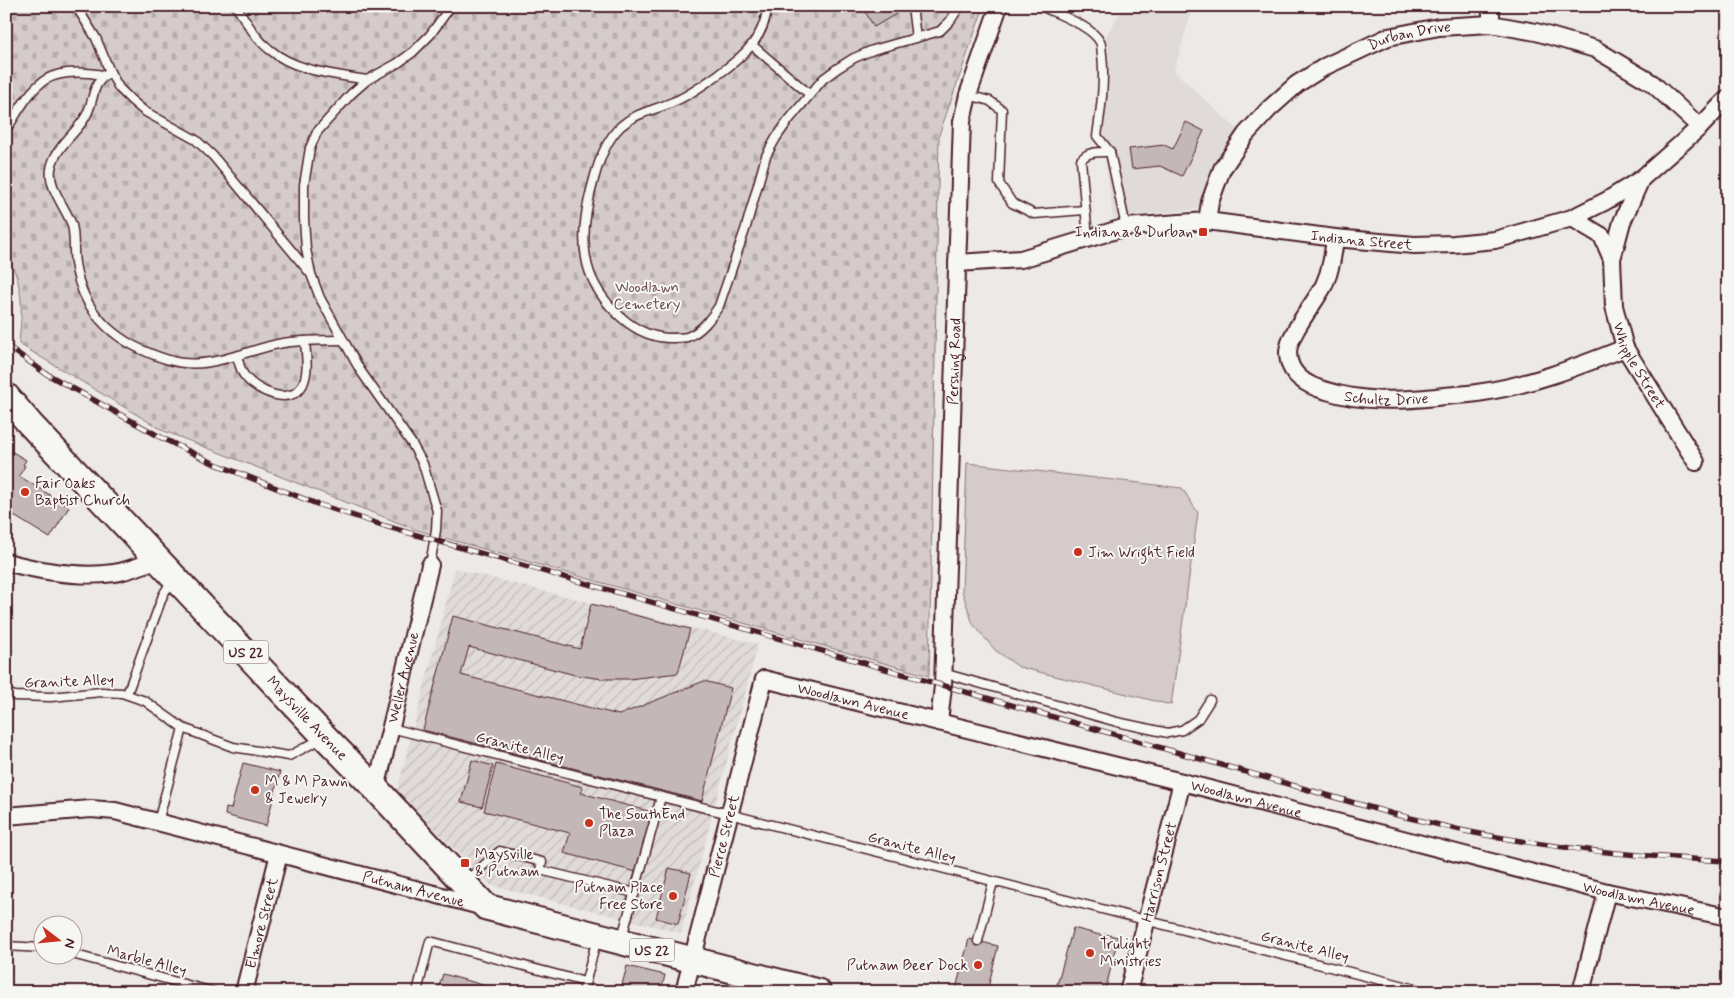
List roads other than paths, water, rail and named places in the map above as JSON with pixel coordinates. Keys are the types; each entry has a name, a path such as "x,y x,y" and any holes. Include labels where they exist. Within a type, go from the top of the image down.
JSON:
{"main road":[{"name":"Maysville Avenue","path":"6,396 30,424 376,789 486,908"},
{"name":"Putnam Avenue","path":"486,908 818,992"}],"street":[{"name":"Pershing Road","path":"939,722 943,673 962,121 968,95 999,6"},
{"path":"1491,24 1492,6"},
{"name":"Durban Drive","path":"1206,221 1210,202 1222,169 1246,134 1269,108 1297,84 1326,66 1388,37 1439,27 1491,24 1536,32 1594,49 1652,83 1700,127"},
{"name":"Indiana Street","path":"957,263 1021,259 1126,227 1206,221 1335,238 1414,245 1495,240 1572,218 1606,201 1641,178 1700,127 1728,98"},
{"name":"Whipple Street","path":"1641,178 1622,222 1612,259 1614,306 1625,348 1696,462"},
{"name":"Whipple Street","path":"1572,218 1602,236 1612,259"},
{"name":"Schultz Drive","path":"1335,238 1332,263 1324,285 1290,340 1288,352 1291,366 1297,377 1306,384 1319,389 1336,394 1382,400 1404,400 1478,393 1566,371 1625,348"},
{"path":"6,562 43,570 95,574 166,568"},
{"name":"Weller Avenue","path":"376,789 430,565"},
{"name":"Woodlawn Avenue","path":"764,679 1182,782 1607,892 1728,917"},
{"name":"Pierce Street","path":"684,992 764,679"},
{"name":"Harrison Street","path":"1128,992 1182,782"},
{"name":"Putnam Avenue","path":"6,816 91,809 115,811 486,908"},
{"name":"Elmore Street","path":"244,992 279,854"},
{"path":"1581,992 1607,892"}],"lane":[{"path":"76,6 96,38 107,73 119,88 144,111 196,140 213,156 311,274"},
{"path":"236,6 259,39 268,49 282,58 311,70 367,80"},
{"path":"430,565 436,530 436,511 423,464 412,444 373,390 320,298 311,274 306,249 304,185 310,148 316,132 367,80 398,63 413,52 430,35 451,6"},
{"path":"767,6 761,31 752,46 727,68 688,95 633,117 621,126 603,152 588,205 585,224 586,259 598,289 616,312 628,322 651,335 675,338 686,337 705,325 714,315 719,306 746,228 766,156 780,132 823,79 854,58 873,50 940,31 950,21 960,6"},
{"path":"912,6 916,38"},
{"path":"1041,6 1090,31 1100,43 1103,65 1097,136 1110,152 1126,227"},
{"path":"752,46 809,94"},
{"path":"6,130 28,98 45,80 77,73 107,73"},
{"path":"107,73 96,83 92,102 82,122 52,162 50,171 52,182 72,227 75,263 80,281 88,302 100,320 114,334 132,346 170,361 199,364 284,343 343,340"},
{"path":"968,95 990,101 1002,110 999,183 1012,203 1034,214 1084,210"},
{"path":"1088,238 1081,160 1084,155 1110,152"},
{"path":"237,356 244,374 262,390 284,396 295,394 303,384 307,366 306,341"},
{"path":"127,694 163,595 166,568"},
{"path":"943,673 1116,722 1168,733 1182,730 1198,719 1210,700"},
{"name":"Granite Alley","path":"6,694 51,697 101,692 127,694 144,701 183,728 233,747 289,756 325,737"},
{"path":"157,823 183,728"},
{"name":"Granite Alley","path":"391,728 1428,992"},
{"path":"583,992 585,982 634,893 661,797"},
{"path":"464,883 500,851 542,862 540,870 634,893"},
{"path":"978,941 993,882"},
{"path":"416,992 430,941 585,982"},
{"path":"6,946 32,947"},
{"name":"Marble Alley","path":"82,957 214,992"}],"railway":[{"path":"6,345 45,373 164,439 213,463 317,504 385,526 1393,814 1465,831 1538,844 1632,855 1728,861"}],"place":[{"name":"Indiana & Durban","path":"1203,232"},
{"name":"Fair Oaks Baptist Church","path":"25,492"},
{"name":"Jim Wright Field","path":"1078,552"},
{"name":"M & M Pawn & Jewelry","path":"255,790"},
{"name":"The SouthEnd Plaza","path":"589,823"},
{"name":"Maysville & Putnam","path":"465,863"},
{"name":"Putnam Place Free Store","path":"673,896"},
{"name":"Trulight Ministries","path":"1090,953"},
{"name":"Putnam Beer Dock","path":"978,965"}],"park label":[{"name":"Woodlawn Cemetery","path":"647,296"}]}
